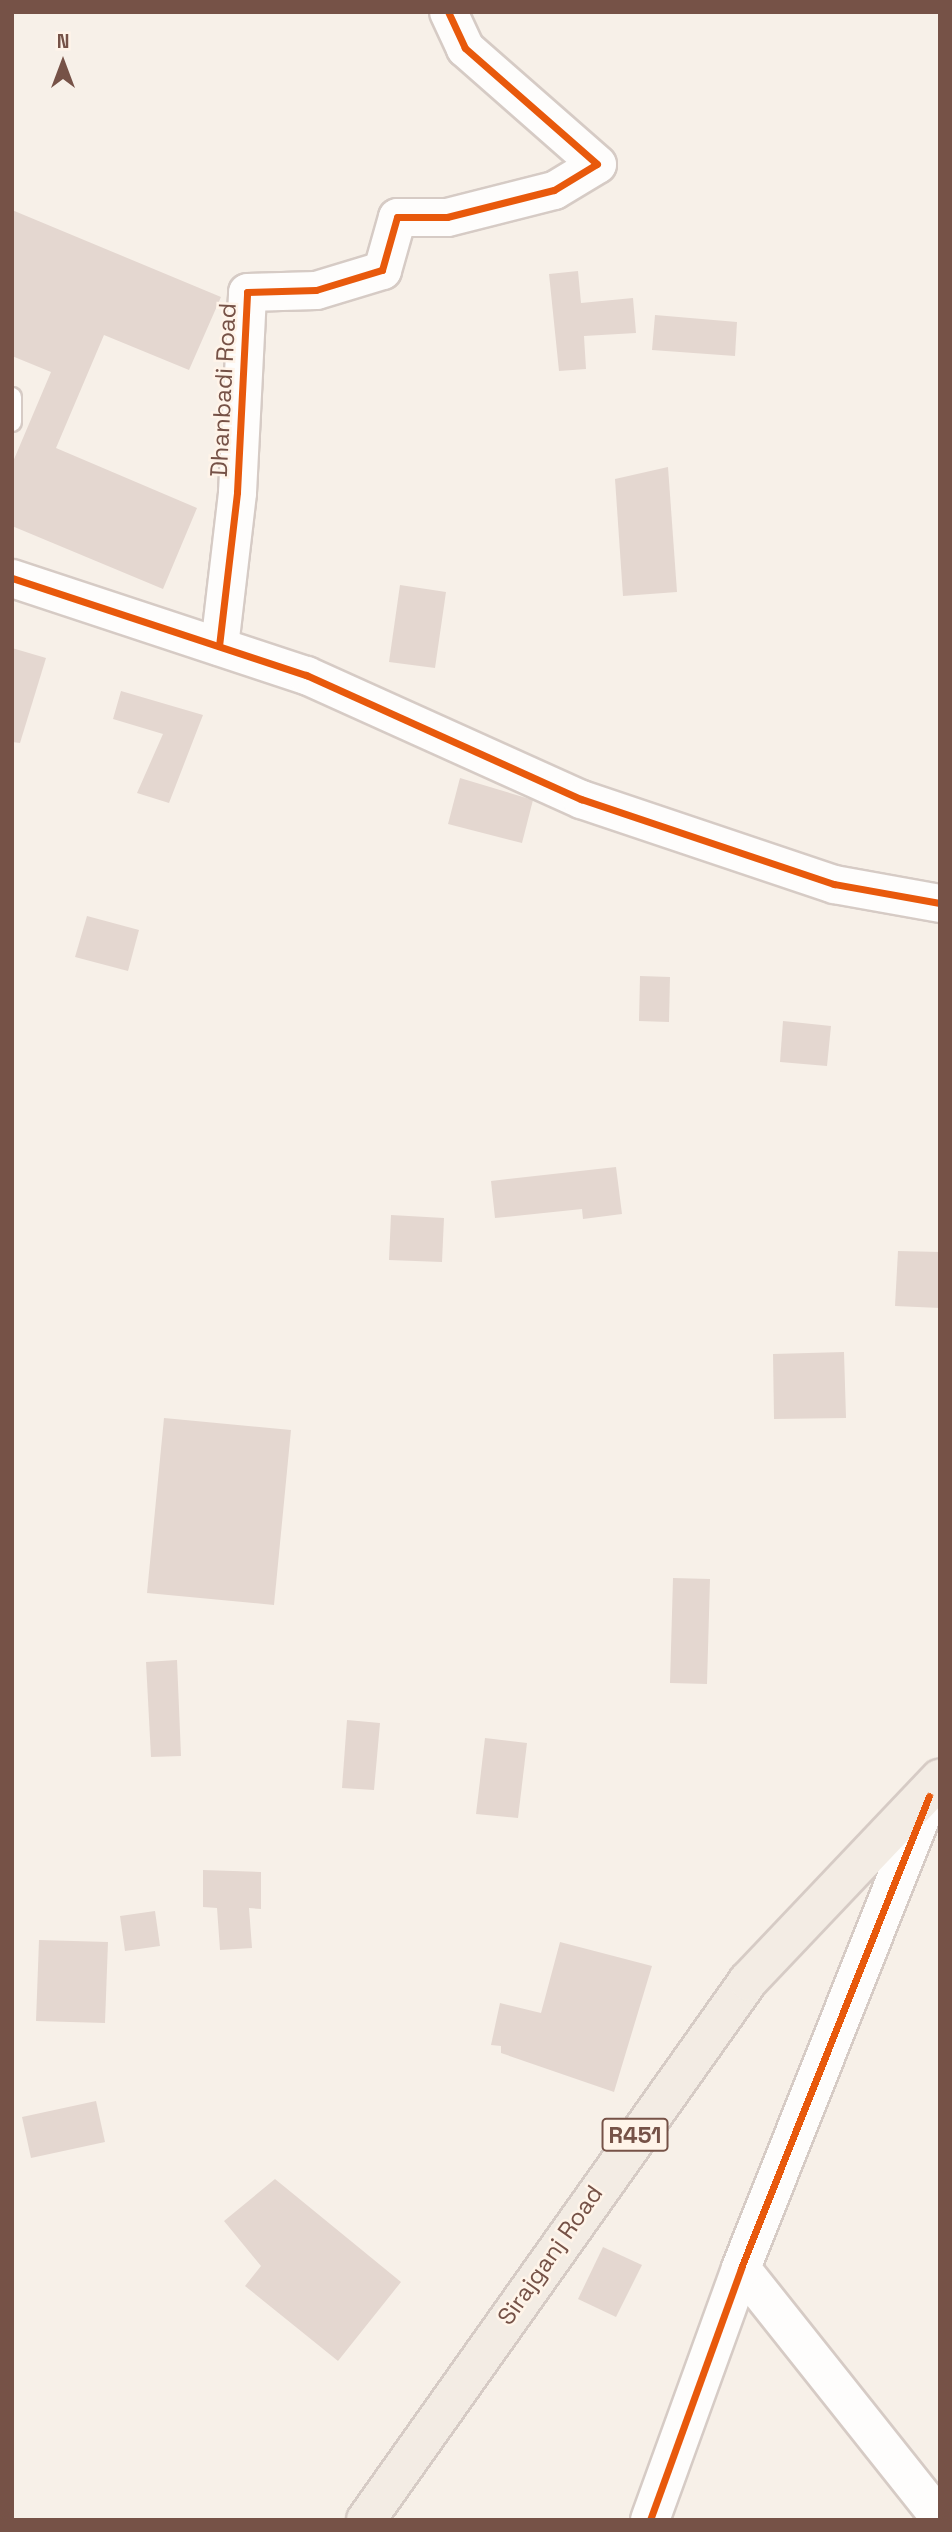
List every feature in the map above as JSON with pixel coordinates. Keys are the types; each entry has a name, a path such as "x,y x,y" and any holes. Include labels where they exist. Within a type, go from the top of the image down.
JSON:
{"main road":[{"name":"Sirajganj Road","path":"366,2520 748,1981 935,1788"}],"street":[{"name":"Dhanbadi Road","path":"219,646 237,492 247,292 316,290 382,270 397,217 447,217 554,190 597,164 465,48 448,12"},
{"path":"12,578 306,675 581,799 834,884 940,903"},
{"path":"650,2520 741,2268 935,1788"},
{"path":"741,2268 940,2518"}],"lane":[{"path":"12,397 12,422"}],"building":[{"path":"12,210 221,297 189,370 104,335 56,448 197,508 163,589 12,526 12,464 51,372 12,356"},
{"path":"578,271 581,303 633,298 636,333 584,336 586,369 559,371 549,274"},
{"path":"655,315 737,322 735,356 652,350"},
{"path":"668,467 677,592 623,596 615,479"},
{"path":"400,585 446,592 435,668 389,662"},
{"path":"12,648 46,658 20,743 12,742"},
{"path":"121,691 203,715 169,803 137,793 163,734 113,719"},
{"path":"460,778 533,800 522,843 448,824"},
{"path":"87,916 139,930 128,971 75,957"},
{"path":"640,976 670,977 669,1022 639,1021"},
{"path":"783,1021 831,1026 827,1066 780,1062"},
{"path":"616,1167 622,1214 583,1219 582,1209 495,1218 491,1181"},
{"path":"391,1215 444,1218 442,1262 389,1260"},
{"path":"898,1251 940,1252 940,1308 895,1306"},
{"path":"844,1352 846,1418 774,1419 773,1354"},
{"path":"164,1418 291,1430 274,1605 147,1593"},
{"path":"673,1578 710,1579 707,1684 670,1683"},
{"path":"177,1660 181,1756 151,1757 146,1662"},
{"path":"347,1720 380,1723 374,1790 342,1788"},
{"path":"485,1738 527,1743 518,1818 476,1814"},
{"path":"203,1870 261,1872 261,1909 249,1908 252,1948 220,1950 217,1908 203,1907"},
{"path":"155,1911 160,1946 125,1951 120,1916"},
{"path":"39,1940 108,1942 105,2023 36,2021"},
{"path":"560,1942 652,1966 614,2092 501,2053 501,2046 491,2045 500,2003 541,2013"},
{"path":"96,2101 105,2142 31,2158 22,2117"},
{"path":"275,2179 401,2282 338,2361 245,2286 261,2266 224,2221"},
{"path":"603,2247 642,2265 616,2317 578,2299"}],"cycle path":[{"path":"219,646 237,492 247,292 316,290 382,270 397,217 447,217 554,190 597,164 465,48 448,12"},
{"path":"12,578 306,675 581,799 834,884 940,903"},
{"path":"650,2520 741,2268 929,1796"}]}
